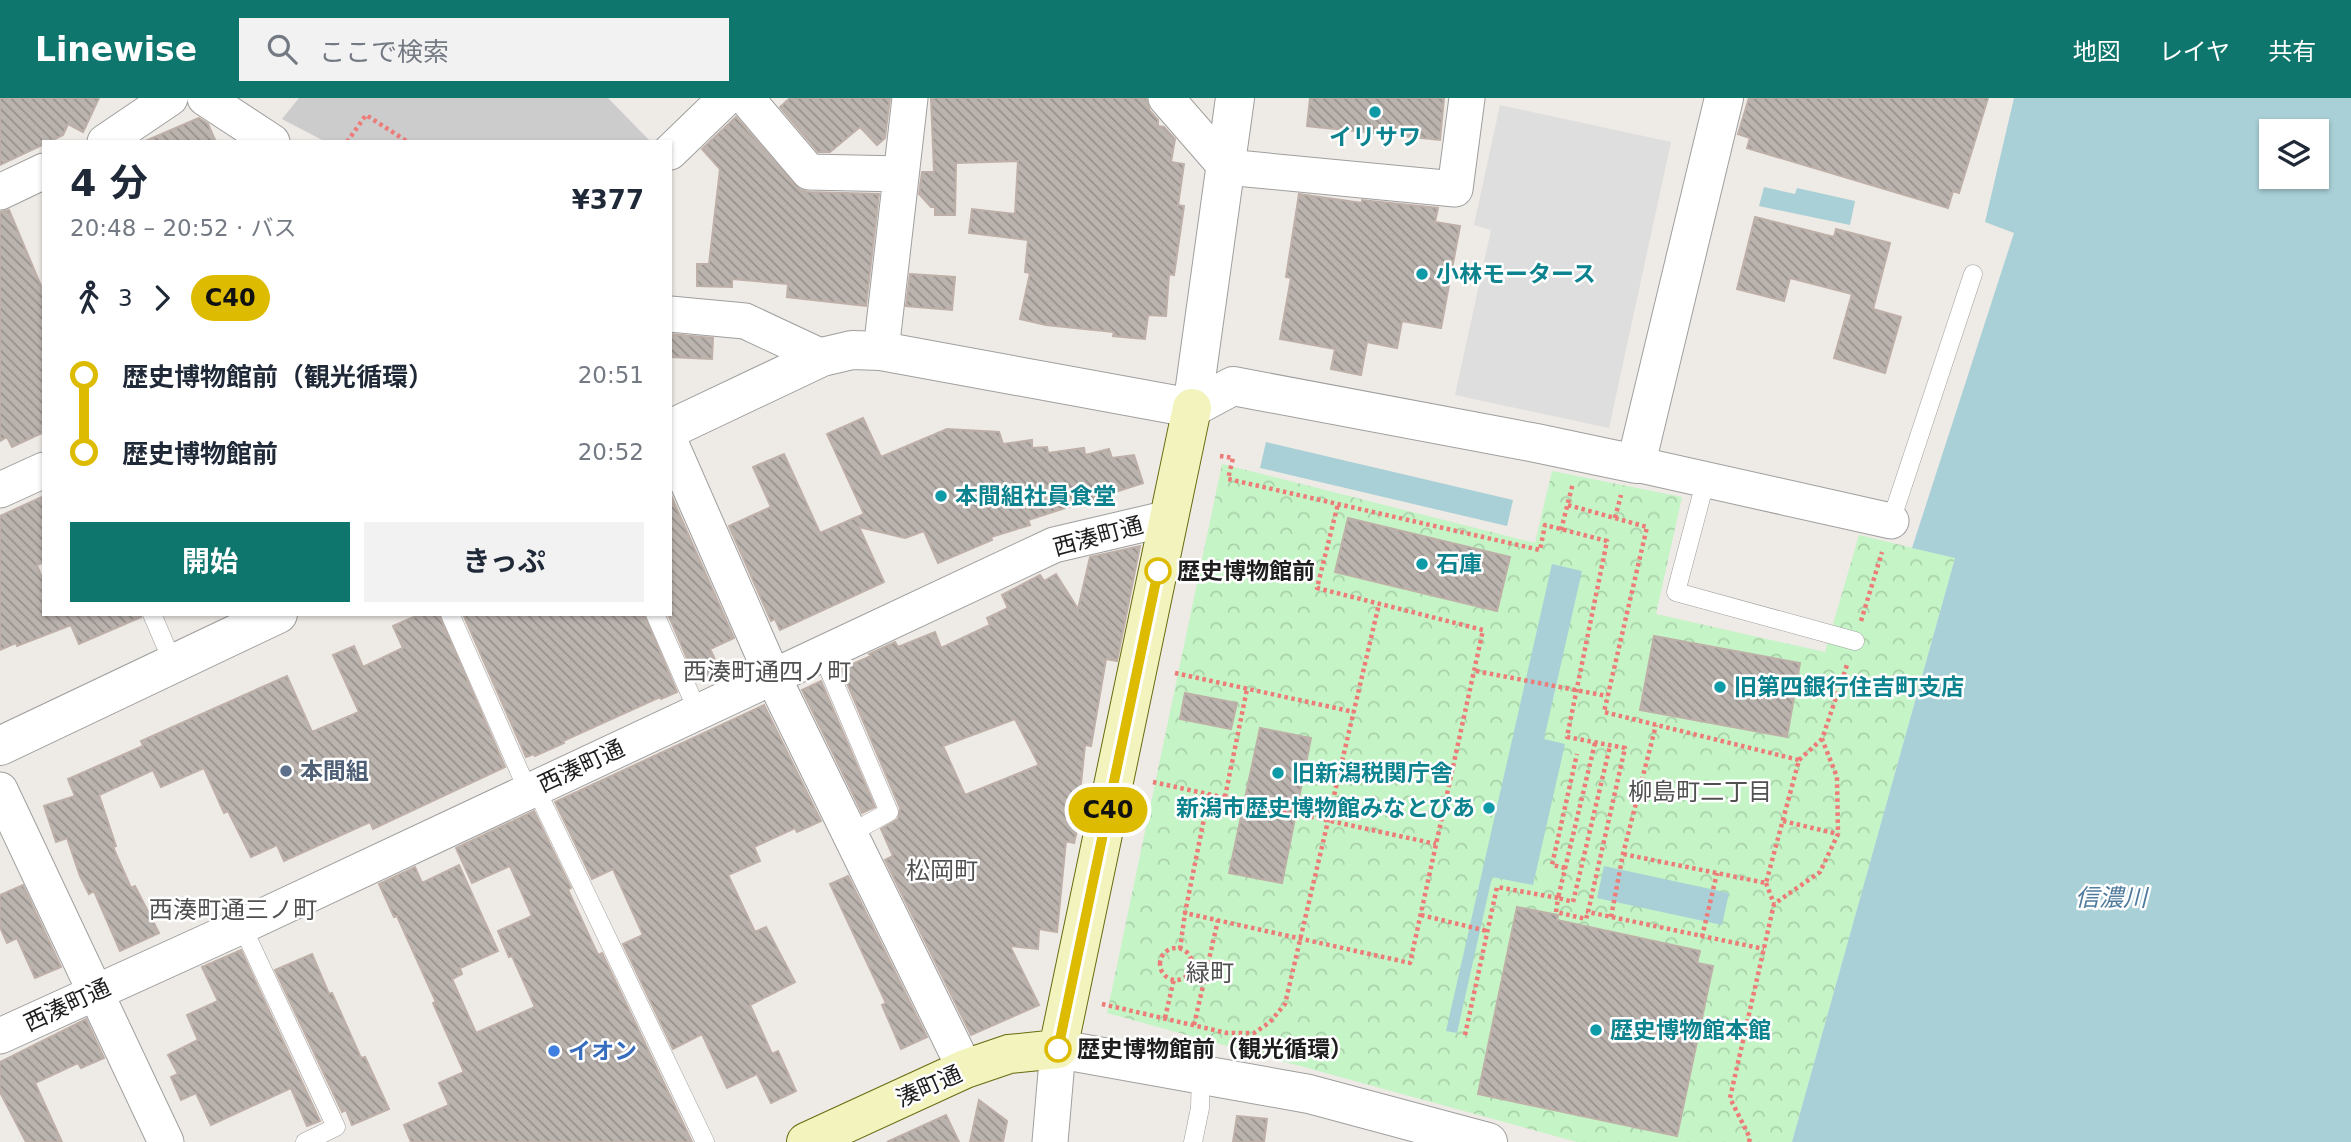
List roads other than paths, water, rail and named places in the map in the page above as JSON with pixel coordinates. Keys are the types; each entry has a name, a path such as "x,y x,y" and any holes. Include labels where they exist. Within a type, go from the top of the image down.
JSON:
{"main road":[{"path":"1058,1049 1192,408"},
{"name":"湊町通","path":"806,1142 965,1069 1009,1054 1058,1049"}],"street":[{"path":"108,140 170,98"},
{"path":"205,98 269,140"},
{"path":"672,150 726,98"},
{"path":"746,98 808,172 901,174"},
{"path":"881,351 910,98"},
{"path":"1166,98 1226,167 1455,189 1467,98"},
{"path":"1192,408 1235,98"},
{"path":"1634,480 1724,98"},
{"path":"0,192 42,172"},
{"path":"672,314 745,321 822,357"},
{"path":"672,428 822,357 852,350 881,351 1192,408 1233,386 1579,452 1634,480 1706,480 1891,521"},
{"path":"672,447 773,677 965,1069"},
{"path":"1,486 42,471"},
{"name":"西湊町通","path":"0,1036 242,926 1054,545 1169,518"},
{"path":"0,746 274,616"},
{"path":"0,790 166,1142"},
{"path":"1050,1142 1058,1049 1309,1094 1488,1142"}],"lane":[{"path":"1891,521 1973,274"},
{"path":"1706,480 1676,592 1856,641"},
{"path":"153,616 173,663"},
{"path":"451,616 531,789 705,1142"},
{"path":"655,616 698,712"},
{"path":"822,654 889,812 849,834"},
{"path":"242,926 335,1127 305,1142"},
{"path":"1193,1142 1200,1108 1201,1073"}],"water":[{"name":"信濃川","path":"2014,98 2351,98 2351,1142 1792,1142 1955,558 1912,548 2014,233 1985,222"},
{"path":"1764,187 1795,194 1797,188 1855,201 1850,225 1759,206"},
{"path":"1266,442 1513,500 1507,526 1260,468"},
{"path":"1552,564 1582,571 1544,739 1565,744 1533,885 1492,877 1457,1033 1446,1031"},
{"path":"1604,866 1729,893 1722,925 1597,898"}],"place":[{"name":"イリサワ","path":"1375,112"},
{"name":"小林モータース","path":"1422,274"},
{"name":"本間組社員食堂","path":"941,496"},
{"name":"石庫","path":"1422,564"},
{"name":"歴史博物館前","path":"1158,571"},
{"name":"旧第四銀行住吉町支店","path":"1720,687"},
{"name":"本間組","path":"286,771"},
{"name":"旧新潟税関庁舎","path":"1278,773"},
{"name":"新潟市歴史博物館みなとぴあ","path":"1489,808"},
{"name":"歴史博物館本館","path":"1596,1030"},
{"name":"歴史博物館前（観光循環）","path":"1058,1049"},
{"name":"イオン","path":"554,1051"}],"district":[{"name":"西湊町通四ノ町","path":"767,672"},
{"name":"柳島町二丁目","path":"1700,792"},
{"name":"松岡町","path":"942,871"},
{"name":"西湊町通三ノ町","path":"233,910"},
{"name":"緑町","path":"1210,973"}]}
